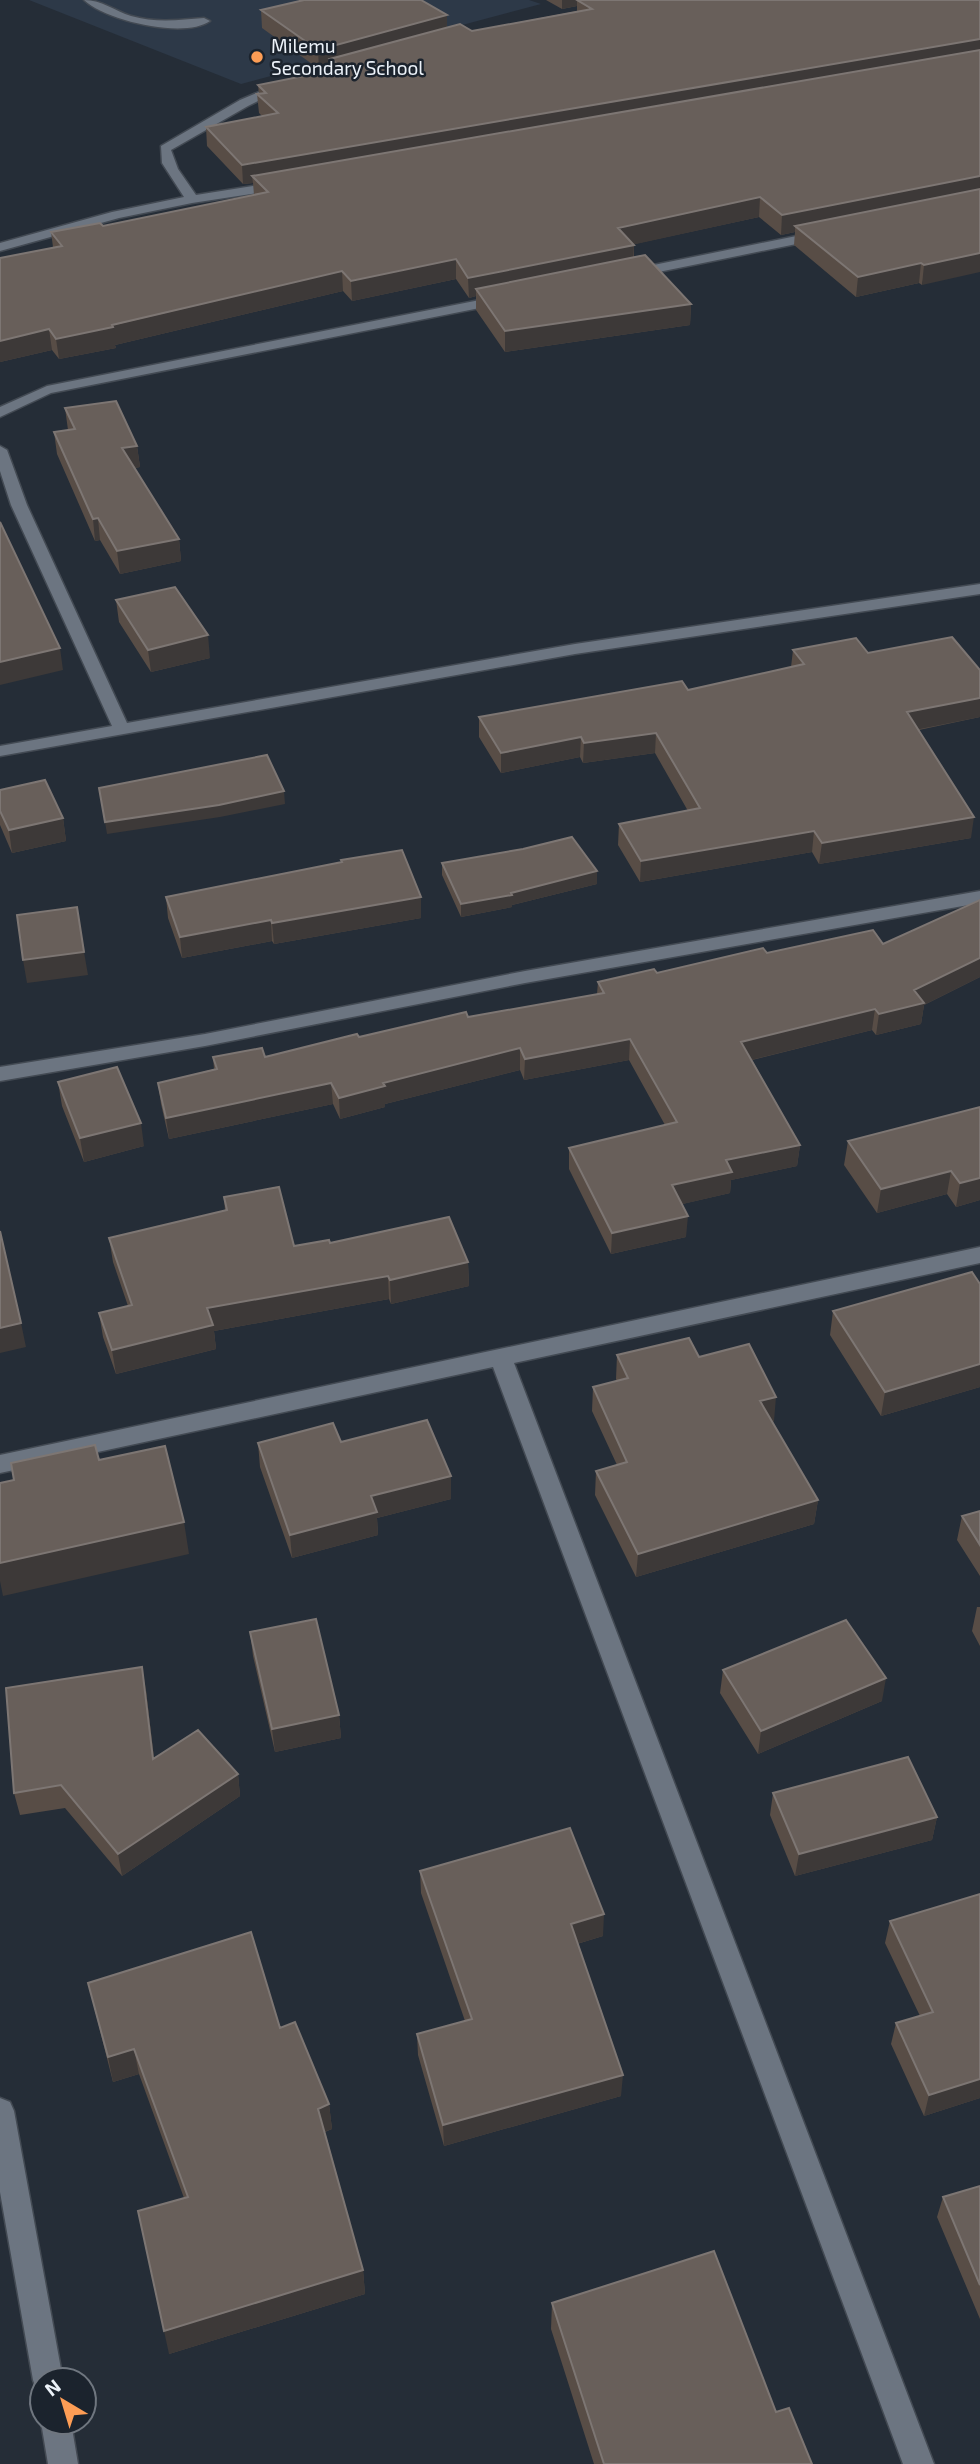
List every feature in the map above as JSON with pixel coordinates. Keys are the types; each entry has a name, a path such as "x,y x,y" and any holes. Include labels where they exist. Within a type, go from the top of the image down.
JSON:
{"street":[{"path":"90,0 128,20 155,25 204,21"},
{"path":"192,199 183,181 166,164 165,149 244,103 301,80"},
{"path":"0,247 117,215 192,199 295,183"},
{"path":"610,278 836,232"},
{"path":"0,413 15,403 47,390 516,297"},
{"path":"0,450 19,505 122,730"},
{"path":"0,508 19,505"},
{"path":"0,751 575,649 980,589"},
{"path":"0,1074 205,1040 525,976 980,897"},
{"path":"0,1464 980,1255"},
{"path":"501,1358 919,2464"},
{"path":"0,2111 46,2366"},
{"path":"58,2436 63,2464"}],"shaded area":[{"name":"Milemu Secondary School","path":"29,0 529,0 541,4 241,84"}],"building":[{"path":"304,0 421,0 447,15 318,50 261,10"},
{"path":"577,0 980,0 980,39 242,165 206,127 278,113 257,94 266,93 258,85 344,68 330,59 460,24 472,31 592,9"},
{"path":"980,50 980,176 782,215 760,197 618,228 634,245 468,278 456,259 351,281 342,271 56,339 49,329 0,341 0,258 62,246 51,232 100,223 103,226 268,192 252,176"},
{"path":"980,189 980,253 924,265 921,263 858,277 795,226"},
{"path":"645,255 691,304 505,331 476,289"},
{"path":"116,401 137,446 122,448 179,539 117,551 98,518 93,519 54,432 75,429 65,408"},
{"path":"0,522 60,648 0,662"},
{"path":"175,587 208,635 148,650 116,600"},
{"path":"952,637 980,670 980,698 907,712 974,817 822,843 814,831 641,861 619,824 700,808 656,733 584,743 581,737 501,753 479,717 682,681 688,690 804,664 793,650 856,638 868,653"},
{"path":"267,755 284,791 219,805 105,822 99,788"},
{"path":"45,780 63,818 9,830 0,811 0,790"},
{"path":"572,837 597,871 511,893 512,895 461,904 442,863 523,849"},
{"path":"402,850 421,897 180,937 166,897 342,862 341,860"},
{"path":"980,900 980,958 914,990 924,1003 879,1014 875,1009 741,1042 800,1145 726,1160 732,1172 672,1185 688,1216 612,1233 569,1148 677,1122 630,1039 525,1059 520,1048 383,1083 385,1086 339,1098 331,1083 166,1118 158,1083 217,1069 213,1057 262,1048 265,1057 357,1034 359,1037 466,1012 468,1017 604,993 598,982 654,969 657,973 763,948 767,953 873,930 883,944"},
{"path":"77,907 84,952 23,960 17,915"},
{"path":"117,1067 141,1123 80,1138 58,1082"},
{"path":"980,1107 980,1178 960,1183 951,1171 881,1189 848,1141"},
{"path":"279,1187 294,1246 329,1240 330,1243 449,1217 468,1262 390,1280 388,1276 207,1308 213,1325 112,1350 99,1313 132,1305 109,1238 227,1210 224,1197"},
{"path":"0,1231 21,1323 0,1328"},
{"path":"972,1272 980,1284 980,1364 885,1392 833,1311"},
{"path":"689,1338 699,1357 749,1344 776,1397 760,1401 818,1500 638,1554 596,1471 627,1462 593,1387 628,1378 617,1355"},
{"path":"427,1420 451,1476 371,1496 377,1512 290,1535 258,1443 333,1423 341,1442"},
{"path":"95,1445 99,1460 165,1446 184,1522 0,1563 0,1483 14,1480 11,1463"},
{"path":"980,1511 980,1545 962,1516"},
{"path":"316,1619 339,1715 272,1729 250,1632"},
{"path":"846,1620 886,1678 761,1731 723,1670"},
{"path":"142,1667 153,1759 198,1730 238,1774 118,1854 61,1785 14,1793 6,1688"},
{"path":"908,1757 937,1817 799,1854 773,1793"},
{"path":"570,1828 604,1914 571,1924 623,2075 443,2125 417,2034 472,2019 420,1871"},
{"path":"980,1894 980,2079 929,2095 896,2023 933,2012 890,1921"},
{"path":"251,1932 280,2028 295,2022 329,2104 318,2109 363,2270 164,2331 138,2211 188,2197 134,2049 108,2057 88,1983"},
{"path":"980,2186 980,2285 943,2197"},
{"path":"714,2251 776,2412 789,2408 812,2464 604,2464 552,2303"}],"place":[{"name":"Milemu Secondary School","path":"257,57"}]}
